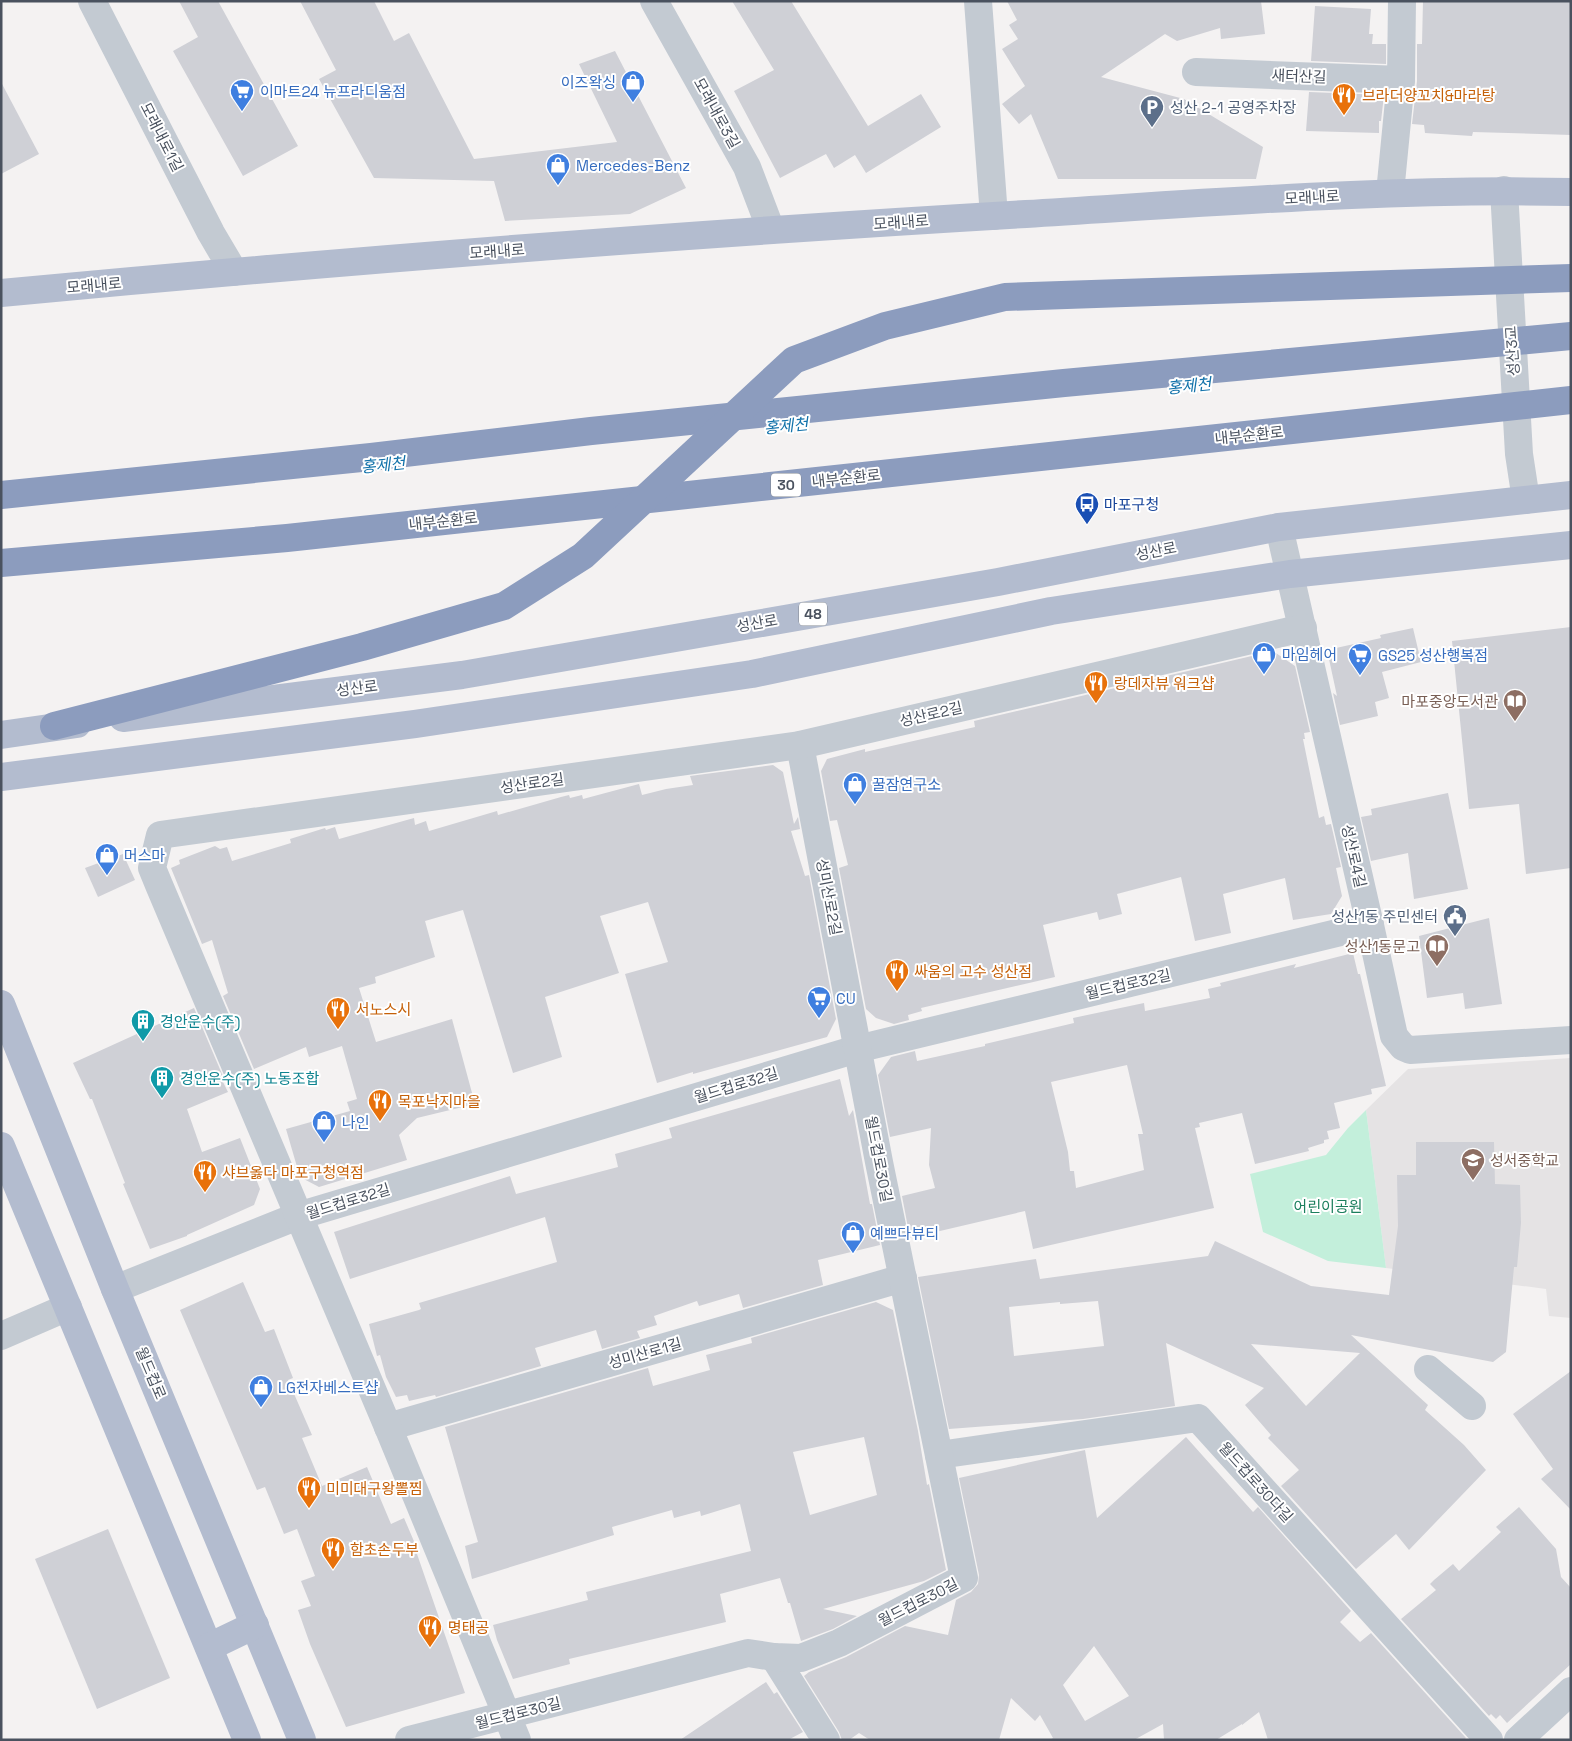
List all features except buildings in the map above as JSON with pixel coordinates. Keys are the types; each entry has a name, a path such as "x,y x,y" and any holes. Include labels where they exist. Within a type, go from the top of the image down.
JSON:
{"highway":[{"path":"54,726 362,647 504,606 582,556 794,360 885,326 1005,297 1571,278"},
{"path":"1,495 371,457 591,431 1044,385 1571,336"},
{"name":"내부순환로","path":"1,563 287,538 1571,400"}],"main road":[{"name":"모래내로","path":"1,294 234,272 771,230 1390,192 1504,190 1571,192"},
{"name":"성산로","path":"1,734 462,675 998,582 1280,527 1571,495"},
{"path":"1,777 405,725 752,674 1051,611 1290,574 1571,545"},
{"name":"월드컵로","path":"1,1004 115,1289 302,1740"},
{"path":"1,1146 247,1740"},
{"path":"209,1647 255,1625"}],"street":[{"name":"모래내로1길","path":"92,1 211,233 234,272"},
{"name":"모래내로3길","path":"654,1 746,167 771,230"},
{"path":"978,1 994,216"},
{"path":"1390,192 1401,80 1402,1"},
{"name":"새터산길","path":"1196,72 1401,80"},
{"name":"성산3교","path":"1504,190 1519,454 1526,500"},
{"name":"성산로4길","path":"1280,527 1394,1036 1403,1047 1410,1050 1571,1040"},
{"name":"성산로2길","path":"298,1216 152,868 160,836 800,745 1303,628"},
{"name":"성미산로2길","path":"800,745 857,1049"},
{"name":"월드컵로32길","path":"115,1289 298,1216 857,1049 1370,925"},
{"name":"월드컵로30길","path":"410,1740 512,1728 748,1653 774,1657 801,1658 839,1643 964,1578 857,1049"},
{"path":"298,1216 512,1728"},
{"name":"성미산로1길","path":"388,1428 903,1278"},
{"path":"1,1336 68,1307"},
{"path":"1428,1369 1472,1406"},
{"name":"월드컵로30다길","path":"939,1455 1198,1418 1489,1740"},
{"path":"774,1657 826,1740"},
{"path":"1518,1740 1571,1691"}],"shaded area":[{"name":"성서중학교","path":"1571,1058 1571,1318 1549,1316 1546,1289 1386,1268 1366,1110 1408,1069"}],"green space":[{"name":"어린이공원","path":"1366,1110 1386,1268 1328,1261 1263,1232 1250,1174 1326,1155"}],"pier":[{"path":"1571,319 1571,411 1,570 1,486"}],"place":[{"name":"이즈왁싱","path":"633,103"},
{"name":"이마트24 뉴프라디움점","path":"242,112"},
{"name":"브라더양꼬치&마라탕","path":"1344,116"},
{"name":"성산 2-1 공영주차장","path":"1152,128"},
{"name":"Mercedes-Benz","path":"558,186"},
{"name":"마포구청","path":"1087,525"},
{"name":"마임헤어","path":"1264,675"},
{"name":"GS25 성산행복점","path":"1360,676"},
{"name":"랑데자뷰 워크샵","path":"1096,704"},
{"name":"마포중앙도서관","path":"1515,722"},
{"name":"꿀잠연구소","path":"855,805"},
{"name":"머스마","path":"107,876"},
{"name":"성산1동 주민센터","path":"1455,937"},
{"name":"성산1동문고","path":"1437,967"},
{"name":"싸움의 고수 성산점","path":"897,992"},
{"name":"CU","path":"819,1019"},
{"name":"서노스시","path":"338,1030"},
{"name":"경안운수(주)","path":"143,1042"},
{"name":"경안운수(주) 노동조합","path":"162,1099"},
{"name":"목포낙지마을","path":"380,1122"},
{"name":"나인","path":"324,1143"},
{"name":"성서중학교","path":"1473,1181"},
{"name":"샤브옳다 마포구청역점","path":"205,1193"},
{"name":"예쁘다뷰티","path":"853,1254"},
{"name":"LG전자베스트샵","path":"261,1408"},
{"name":"미미대구왕뽈찜","path":"309,1509"},
{"name":"함초손두부","path":"333,1570"},
{"name":"명태공","path":"430,1648"}],"water label":[{"name":"홍제천","path":"1189,386"},
{"name":"홍제천","path":"786,426"},
{"name":"홍제천","path":"383,465"}]}
